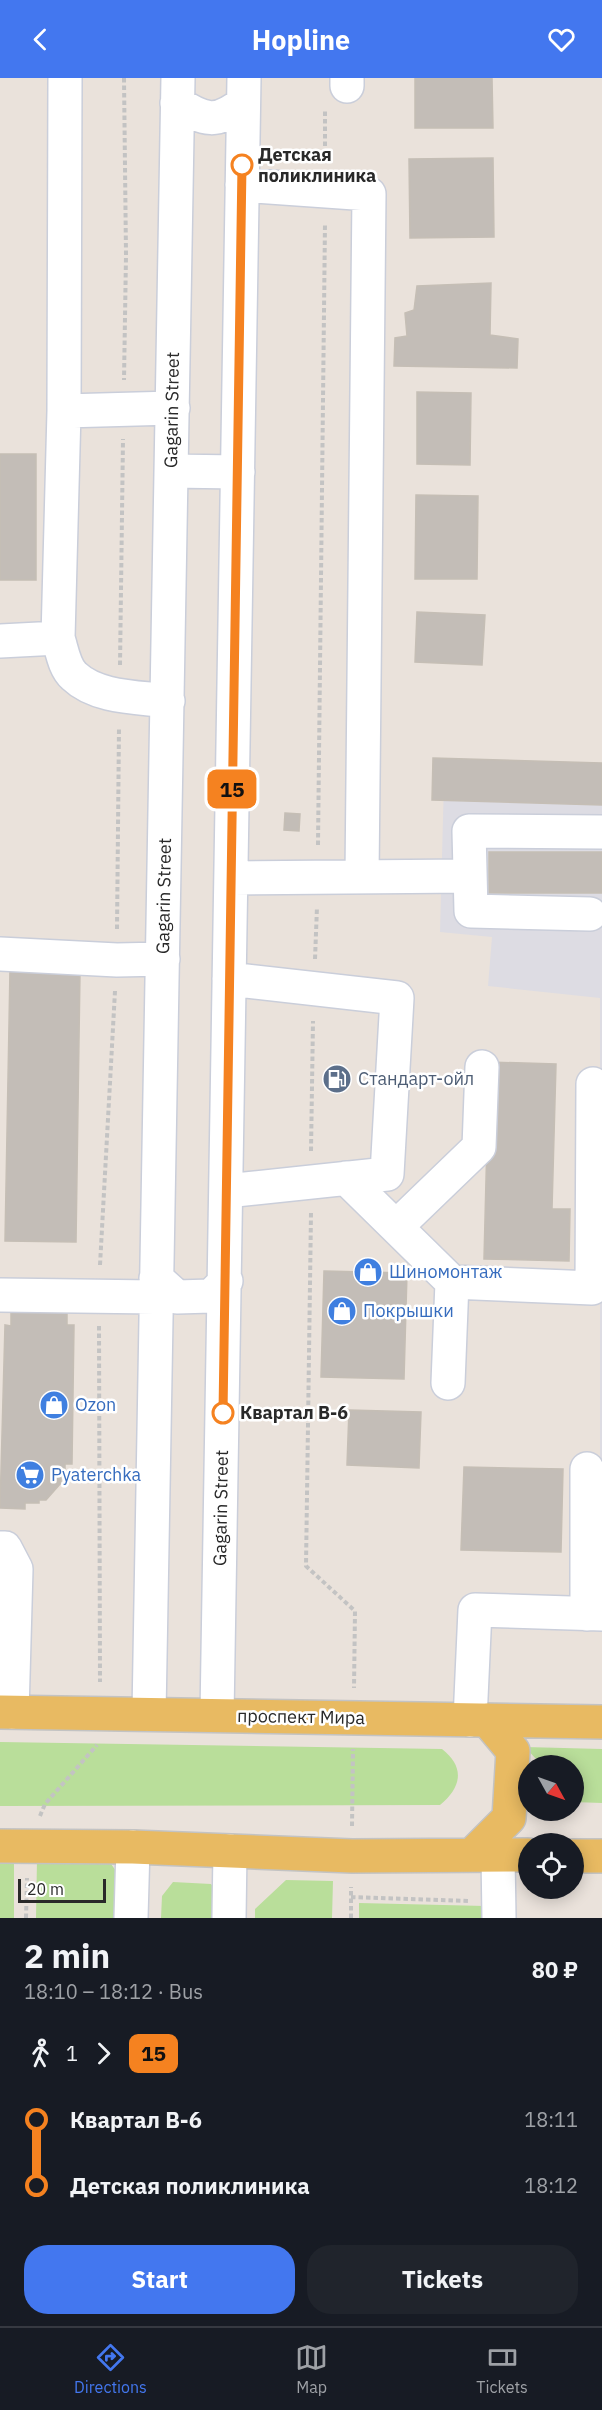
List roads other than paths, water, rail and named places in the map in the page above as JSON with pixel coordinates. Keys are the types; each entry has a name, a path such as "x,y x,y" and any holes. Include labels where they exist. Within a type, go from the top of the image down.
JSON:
{"main road":[{"name":"проспект Мира","path":"6,1712 602,1722"},
{"path":"14,1845 133,1847 352,1856 499,1855 509,1818 513,1751 479,1720"},
{"path":"584,1856 602,1856"}],"street":[{"path":"65,78 64,411 58,638 65,662 74,676 101,692 168,701"},
{"path":"178,91 195,114 212,118 228,115 244,90"},
{"name":"Gagarin Street","path":"218,1715 244,90"},
{"name":"Gagarin Street","path":"149,1714 178,91"},
{"path":"242,185 369,194 362,877"},
{"path":"64,411 172,408"},
{"path":"171,471 238,472"},
{"path":"0,641 58,638"},
{"path":"590,914 471,911 469,831 602,832"},
{"path":"231,878 470,876"},
{"path":"0,954 117,960 163,959"},
{"path":"226,1191 387,1174 397,998 229,979"},
{"path":"396,1227 479,1147 482,1067"},
{"path":"346,1178 452,1282 592,1288 593,1084"},
{"path":"0,1295 99,1297 156,1288 177,1297 211,1296 226,1281"},
{"path":"448,1383 452,1282"},
{"path":"479,1720 475,1610 595,1614 587,1469"},
{"path":"0,1548 5,1548 16,1569 7,1617 6,1712"},
{"path":"131,1918 133,1847"},
{"path":"229,1918 230,1851"},
{"path":"499,1855 499,1910"}],"place":[{"name":"Детская поликлиника","path":"242,165"},
{"name":"Стандарт-ойл","path":"337,1079"},
{"name":"Шиномонтаж","path":"368,1272"},
{"name":"Покрышки","path":"342,1311"},
{"name":"Ozon","path":"54,1405"},
{"name":"Квартал В-6","path":"223,1413"},
{"name":"Pyaterchka","path":"30,1475"}]}
